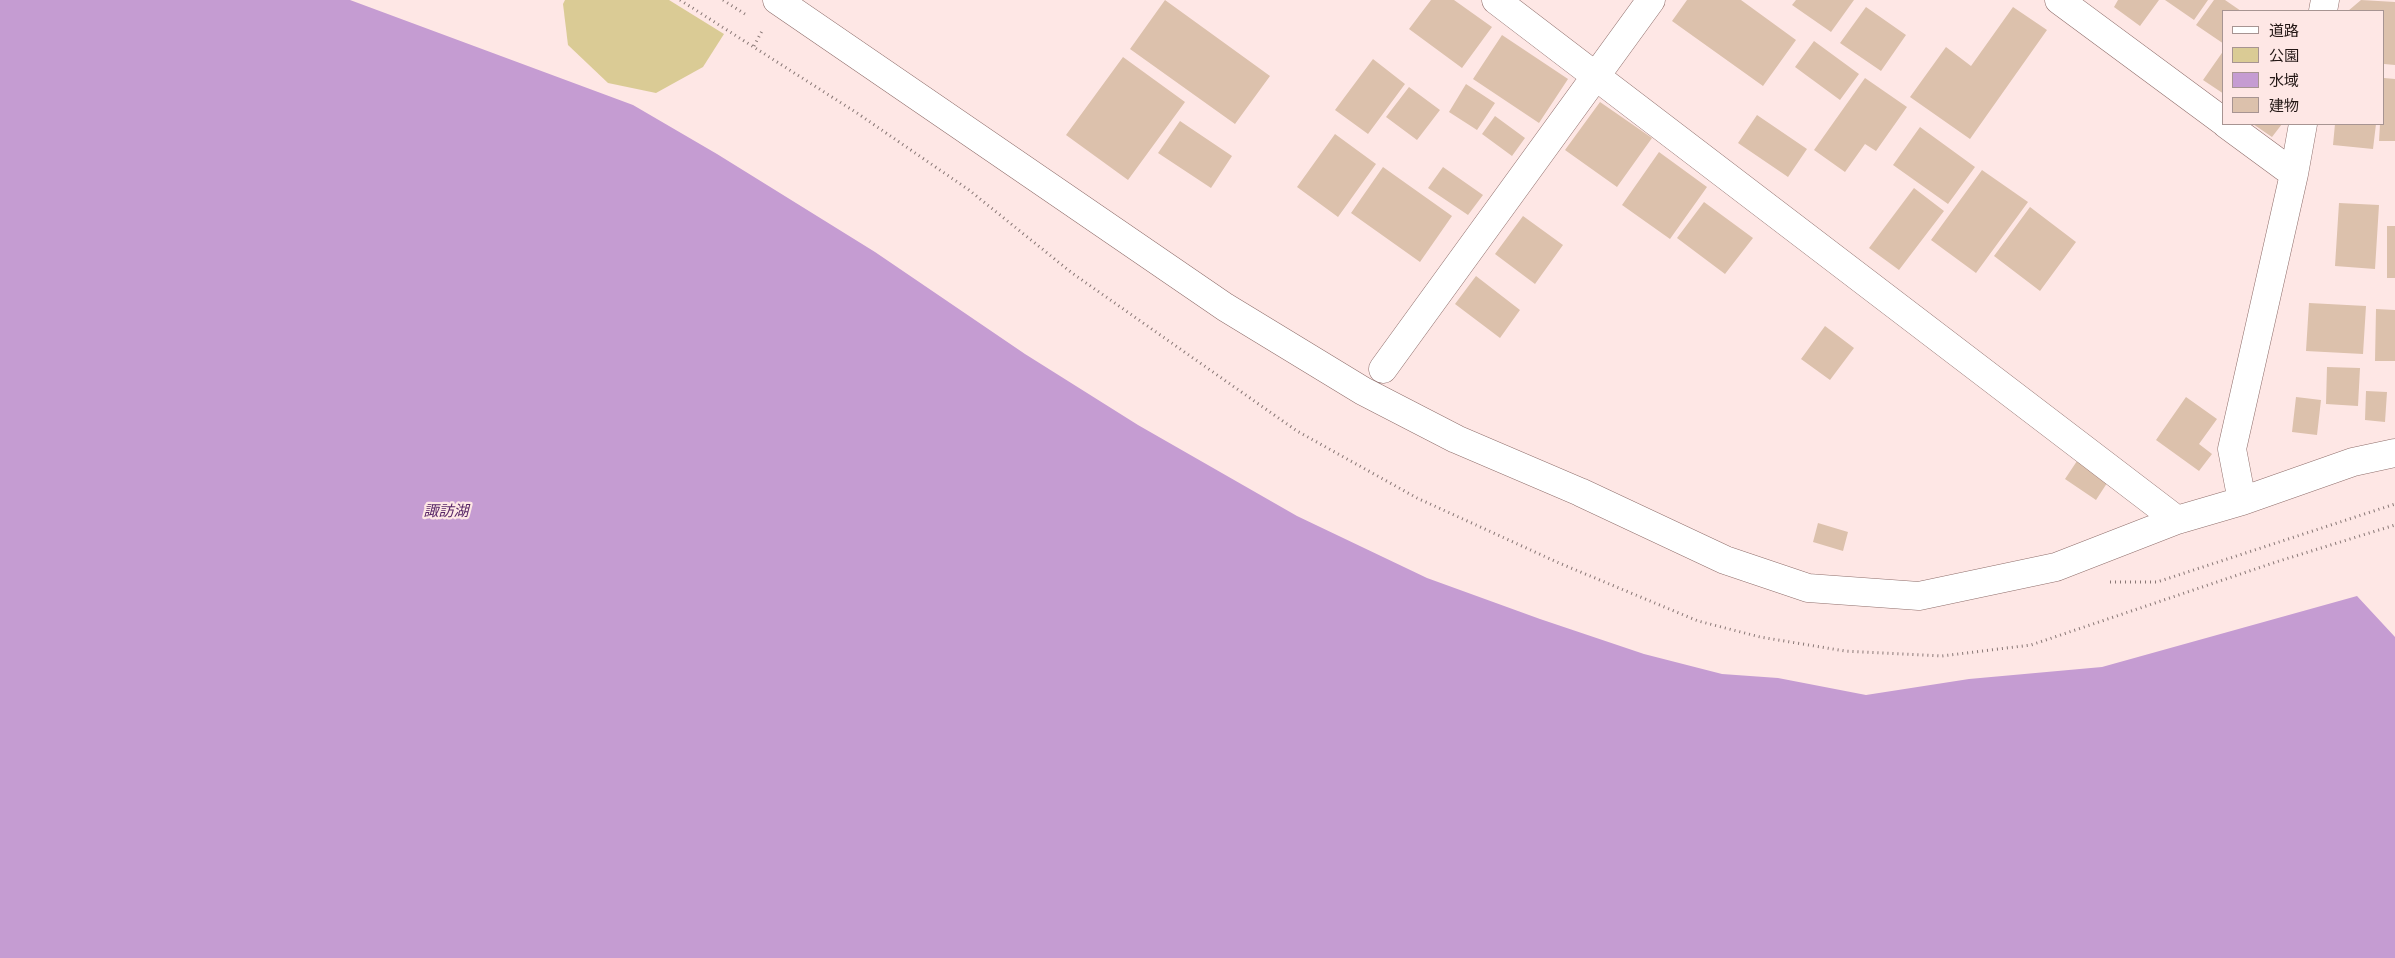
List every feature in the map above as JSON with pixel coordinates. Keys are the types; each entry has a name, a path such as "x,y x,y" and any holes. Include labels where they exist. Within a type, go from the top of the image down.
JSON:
{"street":[{"path":"1496,0 2177,520"},
{"path":"1383,369 1651,0"},
{"path":"2059,0 2222,121"},
{"path":"781,1 1225,307 1363,391 1456,439 1580,492 1725,560 1808,588 1919,596 2056,567 2177,520 2242,501 2353,462 2395,453"},
{"path":"2228,125 2294,174"},
{"path":"2242,501 2232,449 2294,174 2303,125"}],"path":[{"path":"754,46 764,26"},
{"path":"2108,582 2157,582 2395,504"}],"green space":[{"path":"565,0 669,0 724,34 703,67 656,93 608,83 568,45 563,4"}],"water":[{"name":"諏訪湖","path":"0,0 350,0 633,105 717,154 875,252 1025,354 1138,425 1297,516 1427,578 1644,654 1722,674 1778,678 1866,695 1969,679 2102,667 2357,596 2395,637 2395,958 0,958"}],"building":[{"path":"1165,0 1270,76 1235,124 1130,49"},
{"path":"1431,0 1454,0 1492,27 1462,68 1409,29"},
{"path":"1687,0 1741,0 1796,40 1763,86 1672,21"},
{"path":"1796,0 1854,0 1831,32 1792,5"},
{"path":"2118,0 2159,0 2140,26 2114,7"},
{"path":"2165,0 2208,0 2194,20"},
{"path":"2214,0 2225,0 2240,10 2222,10 2222,43 2196,25"},
{"path":"2361,0 2395,2 2395,65 2385,64 2385,10 2349,10"},
{"path":"1866,7 1906,35 1881,71 1840,43"},
{"path":"2013,7 2047,30 1970,139 1910,97 1946,47 1971,66"},
{"path":"1502,35 1568,79 1539,123 1473,79"},
{"path":"1814,41 1859,74 1840,100 1795,67"},
{"path":"2222,53 2222,93 2203,80"},
{"path":"1123,57 1185,102 1128,180 1066,135"},
{"path":"1373,59 1405,84 1368,134 1335,110"},
{"path":"1865,78 1907,107 1876,151 1865,144 1845,172 1814,150"},
{"path":"2385,78 2395,79 2395,141 2379,141 2380,125 2385,125"},
{"path":"1466,84 1495,103 1477,130 1449,112"},
{"path":"1409,87 1440,110 1417,140 1386,117"},
{"path":"1600,102 1652,138 1617,187 1565,150"},
{"path":"1757,115 1807,149 1788,177 1738,143"},
{"path":"1495,116 1525,138 1512,156 1482,134"},
{"path":"1180,121 1232,156 1211,188 1158,153"},
{"path":"2254,125 2281,125 2272,137"},
{"path":"2335,125 2376,125 2373,149 2333,145"},
{"path":"1920,127 1975,167 1948,204 1893,165"},
{"path":"1335,134 1376,164 1338,217 1297,187"},
{"path":"1659,152 1707,187 1670,239 1622,205"},
{"path":"1383,167 1452,216 1420,262 1351,213"},
{"path":"1443,167 1483,195 1468,215 1428,188"},
{"path":"1982,170 2028,202 1976,273 1931,240"},
{"path":"1914,188 1944,211 1899,270 1869,248"},
{"path":"1704,202 1753,238 1725,274 1677,238"},
{"path":"2339,203 2379,205 2375,269 2335,266"},
{"path":"2030,207 2076,242 2040,291 1994,256"},
{"path":"1523,216 1563,245 1535,284 1495,254"},
{"path":"2387,226 2395,226 2395,278 2387,278"},
{"path":"1476,276 1520,310 1500,338 1455,304"},
{"path":"2309,303 2366,306 2363,354 2306,351"},
{"path":"2376,309 2395,310 2395,361 2375,361"},
{"path":"1825,326 1854,348 1830,380 1801,359"},
{"path":"2327,367 2360,368 2358,406 2326,404"},
{"path":"2366,391 2387,392 2385,422 2365,420"},
{"path":"2186,397 2217,419 2199,444 2212,454 2199,471 2156,440"},
{"path":"2296,397 2321,400 2317,435 2292,432"},
{"path":"2081,455 2111,477 2096,500 2065,479"},
{"path":"1818,523 1848,532 1843,551 1813,542"}]}
